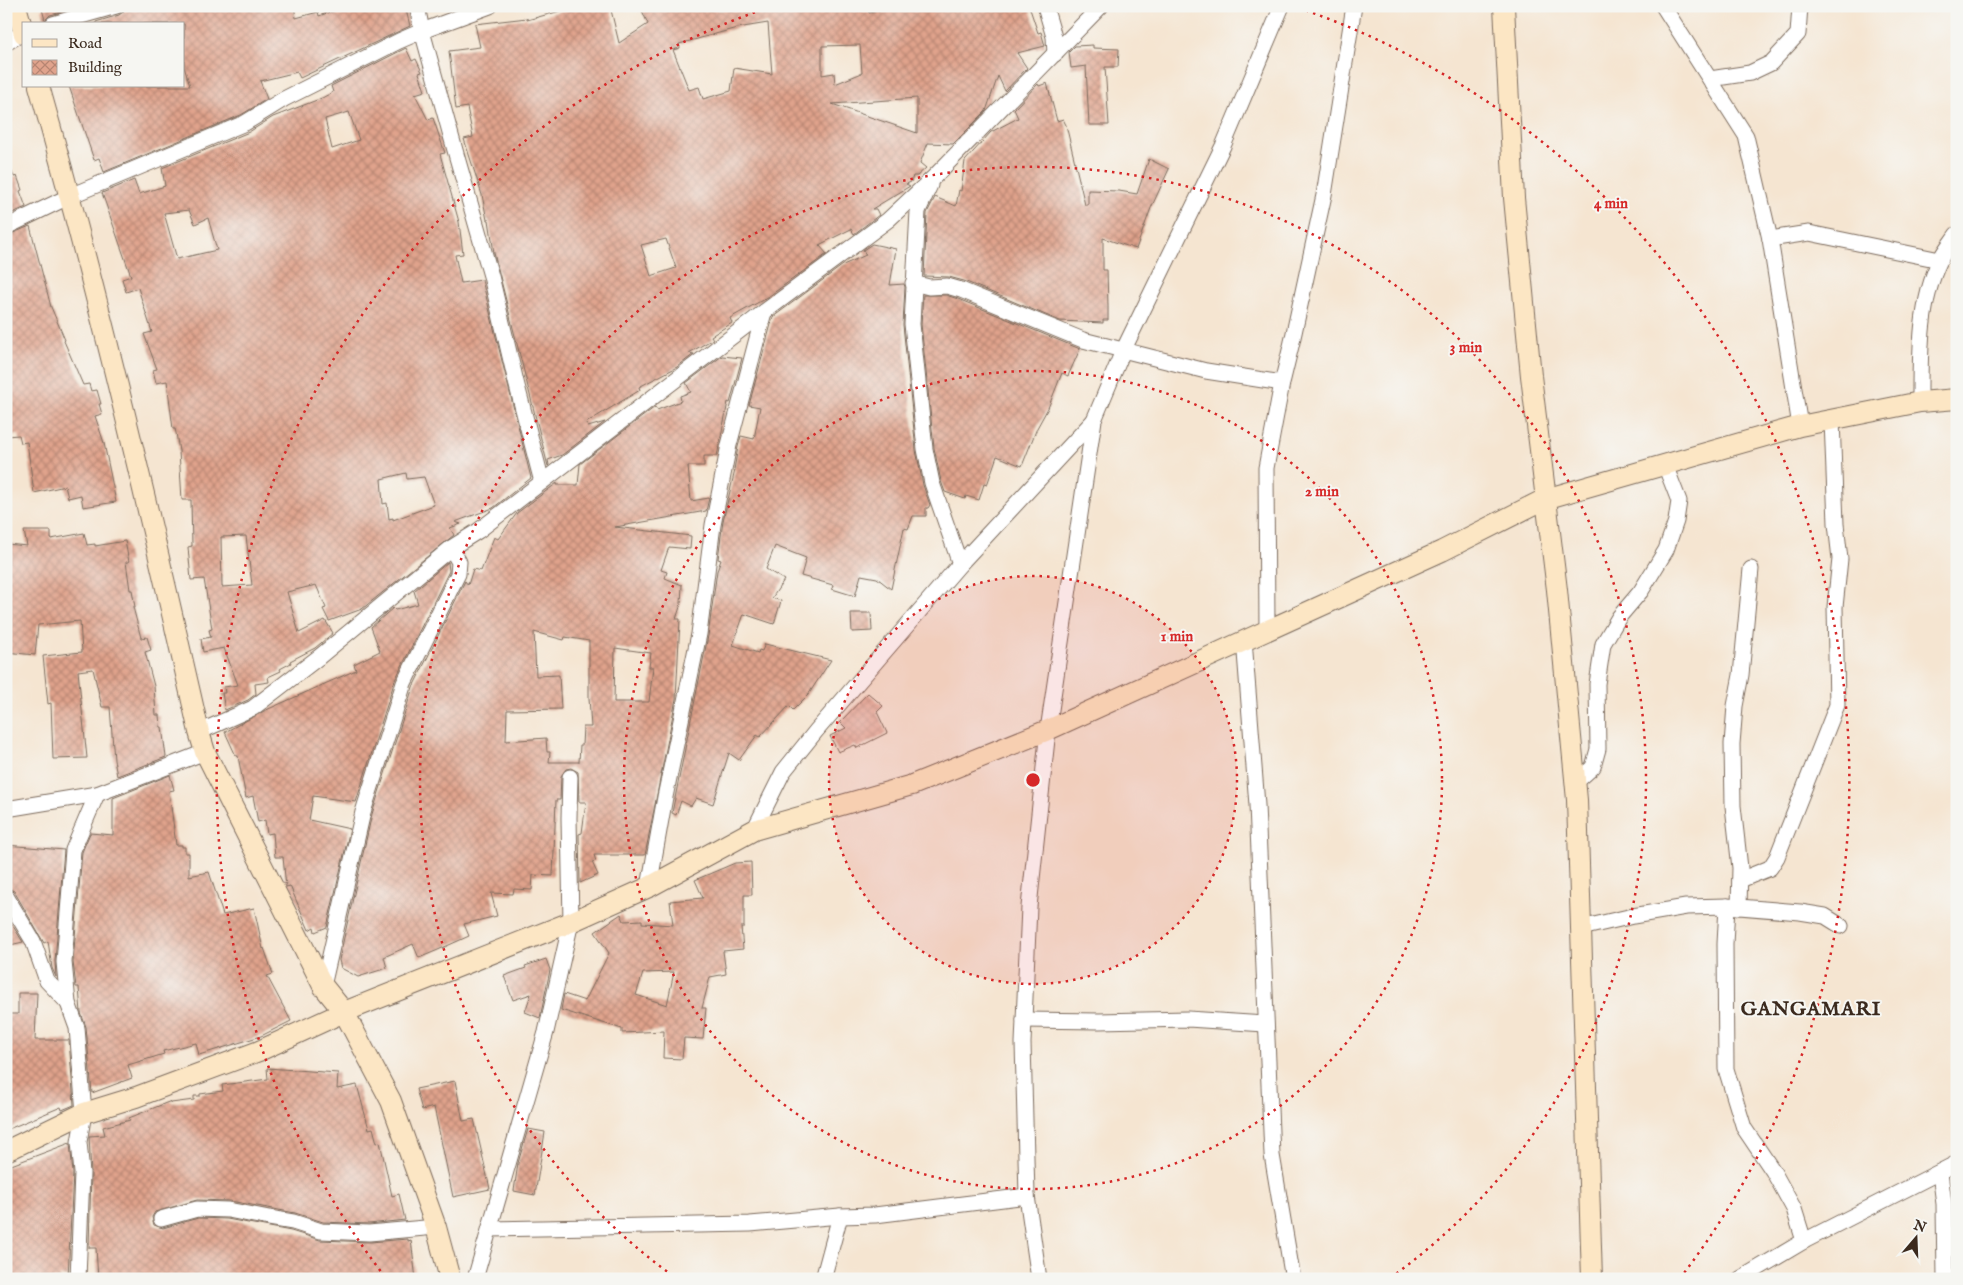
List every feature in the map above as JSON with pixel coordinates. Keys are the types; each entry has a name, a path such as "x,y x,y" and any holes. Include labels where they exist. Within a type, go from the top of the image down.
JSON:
{"street":[{"path":"16,6 22,26"},
{"path":"60,22 116,6"},
{"path":"417,6 422,31 492,276 516,382 542,482"},
{"path":"6,227 70,196 245,123 284,99 422,31 490,6"},
{"path":"1045,6 1054,37 1055,54"},
{"path":"199,732 253,708 320,657 451,548 478,531 764,312 888,220 934,177 1102,6"},
{"path":"1039,1279 1027,1196 1023,1043 1029,907 1048,730 1094,420 1123,351 1223,146 1282,6"},
{"path":"1267,629 1266,468 1282,383 1324,195 1354,6"},
{"path":"1504,6 1514,198 1531,376 1557,590 1576,800 1592,1279"},
{"path":"1662,6 1746,136 1770,239 1800,426"},
{"path":"1710,79 1750,73 1771,62 1798,34 1800,6"},
{"path":"6,43 22,34"},
{"path":"40,88 70,196 121,394 205,752 323,986 344,1012 391,1101 436,1227 450,1279"},
{"path":"934,177 918,211 912,324 926,449 932,483 960,564"},
{"path":"1770,239 1809,233 1940,260"},
{"path":"1920,402 1921,334 1931,284 1940,260 1957,234"},
{"path":"913,282 929,287 947,286 961,290 1082,340 1206,371 1282,383"},
{"path":"649,887 665,796 698,634 714,516 729,445 764,312"},
{"path":"6,1151 84,1113 136,1097 259,1051 344,1012 571,922 649,887 754,830 912,784 1048,730 1442,551 1545,499 1800,426 1920,402 1957,399"},
{"path":"754,830 783,772 816,731 960,564 1094,420"},
{"path":"1740,880 1770,868 1777,857 1837,705 1835,607 1840,559 1836,524 1832,420"},
{"path":"1574,784 1593,767 1598,749 1598,684 1603,644 1619,617 1641,591 1666,550 1676,521 1680,501 1665,465"},
{"path":"323,986 363,812 404,683 458,574 459,562 451,548"},
{"path":"1751,569 1732,744 1733,806 1740,880 1725,944 1726,1069 1744,1128 1773,1171 1794,1209 1804,1241"},
{"path":"1244,640 1257,805 1272,1155 1293,1279"},
{"path":"6,809 97,794 205,752"},
{"path":"475,1279 546,1032 571,922 570,777"},
{"path":"78,1279 82,1173 79,1142 84,1113 77,1028 68,1003 64,962 72,850 97,794"},
{"path":"6,896 33,941 47,981 68,1003"},
{"path":"1581,928 1633,916 1686,907 1733,906 1826,916 1841,926"},
{"path":"1024,1020 1196,1019 1265,1024"},
{"path":"1740,1279 1804,1241 1957,1163"},
{"path":"1940,1173 1944,1204 1945,1279"},
{"path":"490,1228 750,1224 875,1214 1027,1196"},
{"path":"161,1219 197,1208 228,1210 261,1216 293,1222 321,1231 369,1233 436,1227"},
{"path":"823,1279 840,1216"}],"building":[{"path":"65,6 66,11 50,15 45,20 42,9"},
{"path":"125,6 129,6 129,10 146,6 294,6 296,18 318,12 319,16 346,6 405,6 410,26 300,78 297,72 260,81 267,99 241,115 104,172 99,158 94,160 70,88 185,88 185,86 190,86 185,70 185,22 96,22 123,12"},
{"path":"579,6 610,6 619,43 648,24 640,6 718,6 719,10 749,7 748,9 787,8 786,6 868,6 869,13 903,6 1029,6 1038,33 1041,32 1045,46 1017,53 1027,68 1005,91 998,76 986,111 953,144 928,143 920,163 926,168 917,176 913,176 911,182 906,184 910,186 872,209 876,209 879,215 854,234 851,229 819,245 827,254 768,297 730,318 732,323 711,336 713,339 689,353 694,354 677,367 639,387 640,390 586,423 588,427 605,422 562,455 548,460 548,466 494,253 489,220 487,220 482,195 464,139 473,137 467,107 456,109 449,51 480,47 475,24 527,18 527,20","holes":["768,23 772,74 734,68 731,91 703,99 699,87 689,90 673,50 680,48 679,44 737,28","860,45 862,73 835,84 834,73 822,75 822,46","917,98 917,133 832,104","666,239 676,268 651,276 641,245"]},
{"path":"1093,45 1093,48 1119,49 1118,67 1105,67 1109,125 1089,125 1086,66 1071,68 1069,52 1075,46"},
{"path":"406,48 412,61 416,59 422,72 419,73 425,91 415,94 428,120 433,118 445,153 440,154 459,222 463,254 455,255 461,283 482,280 531,478 493,508 455,522 461,524 450,528 454,535 362,609 329,621 323,609 326,608 316,585 287,592 299,633 325,620 333,633 315,648 290,661 291,663 280,669 281,671 268,677 269,682 255,684 256,694 248,700 225,710 222,693 225,693 224,687 238,685 224,648 203,652 201,639 211,637 209,630 212,629 204,579 191,580 188,547 192,546 191,500 182,500 179,451 175,429 173,429 167,381 156,383 153,370 157,369 144,334 152,332 138,288 126,292 122,279 131,276 102,193 134,180 139,194 165,186 162,168 249,132 273,117 322,98 333,92 331,86","holes":["349,112 359,140 332,149 325,119","189,210 195,224 208,218 217,250 177,259 164,213","406,473 407,479 424,477 434,505 393,520 393,518 389,519 387,503 383,504 381,479","246,536 252,585 222,587 221,537"]},
{"path":"1047,83 1057,121 1063,119 1066,125 1085,205 1088,205 1088,190 1119,191 1137,194 1149,159 1169,169 1151,208 1136,249 1103,238 1103,270 1107,270 1108,320 1103,320 1103,323 1060,321 964,281 949,277 924,276 927,213 935,197 956,206 959,190 961,191 965,161 991,132 1018,118 1014,109 1038,84 1039,86"},
{"path":"6,158 14,177 17,176 26,207 6,216"},
{"path":"30,226 51,307 64,341 83,385 89,384 91,391 97,390 102,414 95,416 104,443 116,502 83,507 81,495 68,498 65,486 34,493 27,442 21,443 19,435 6,436 6,315 11,313 6,300 6,236"},
{"path":"872,244 896,249 890,285 904,284 905,287 903,325 916,450 923,485 930,505 926,508 926,516 913,516 908,529 904,528 891,589 877,578 861,575 855,596 832,589 833,585 801,576 806,558 775,546 766,569 784,580 772,598 781,601 774,624 744,614 733,645 758,653 759,650 762,651 765,644 831,660 808,695 793,710 789,706 760,737 757,735 739,760 729,753 713,804 696,798 691,806 681,801 676,815 672,813 708,636 717,571 721,560 718,559 723,521 741,436 754,439 760,407 749,405 773,317 843,265 866,255 863,250"},
{"path":"923,295 946,295 958,299 1080,349 1068,376 1062,373 1022,466 997,456 987,485 984,484 979,500 966,496 965,499 945,492 941,481 934,448 921,324"},
{"path":"722,356 742,358 730,403 728,402 717,456 704,456 704,466 688,466 691,501 709,498 706,511 615,527 691,536 690,549 669,547 661,570 667,572 665,578 682,585 681,604 676,619 680,619 676,699 645,855 594,855 596,861 592,862 598,875 580,883 579,834 582,833 586,802 579,802 578,772 571,768 566,769 561,776 560,800 556,800 553,876 533,875 532,890 514,889 513,894 491,893 497,916 464,924 469,936 438,950 419,958 413,944 384,957 387,968 358,977 341,968 339,960 372,814 413,687 465,581 468,585 473,569 481,571 494,537 498,539 517,513 557,483 557,485 578,485 580,464 655,407 657,410 681,401 680,396 691,392 686,383","holes":["534,632 564,640 565,637 589,641 591,727 583,727 579,762 549,762 550,752 547,752 546,738 506,741 507,710 561,709 559,675 536,676","615,648 651,653 649,667 653,667 649,702 614,702"]},
{"path":"24,531 51,531 51,539 84,533 87,545 95,544 95,546 125,541 129,562 126,562 130,590 132,590 135,607 133,607 141,638 147,637 151,650 145,652 154,686 156,715 159,715 160,727 162,727 166,757 117,776 110,707 102,707 93,669 78,671 87,758 53,759 51,703 48,704 43,656 82,652 80,621 38,625 35,655 6,652 7,544 27,546"},
{"path":"448,562 449,571 395,680 356,802 313,796 309,820 350,829 327,927 315,932 314,927 309,930 290,886 286,887 283,857 275,857 273,833 267,834 265,820 258,822 253,796 246,798 238,756 236,756 225,732 264,711 356,670 354,664 380,651 371,627 393,608 395,610 418,604 414,591"},
{"path":"851,613 871,613 872,631 852,632"},
{"path":"868,693 883,706 877,712 887,733 857,748 855,745 838,752 830,736 846,728 840,722"},
{"path":"170,775 174,790 169,791 176,845 182,845 182,847 185,847 185,853 189,853 189,876 209,872 223,915 254,908 263,949 273,974 267,976 291,1021 261,1036 199,1055 196,1043 163,1051 164,1054 128,1065 132,1078 92,1093 86,1027 81,1013 79,987 76,987 73,962 82,852 90,833 113,835 113,798"},
{"path":"6,845 64,850 55,961 56,977 52,968 48,941 44,943 14,891 6,887"},
{"path":"751,862 752,895 744,895 744,927 741,927 743,949 723,951 726,974 710,977 702,1008 706,1008 703,1039 684,1038 682,1059 663,1058 664,1031 622,1033 622,1029 561,1010 564,994 585,1001 609,953 595,932 621,914 624,921 642,920 642,923 673,925 670,901 703,898 695,880 735,863","holes":["674,972 667,1005 636,995 643,973"]},
{"path":"6,915 23,942 6,946"},
{"path":"546,959 550,970 540,1018 525,1012 531,994 513,1000 504,976"},
{"path":"18,993 37,993 35,1040 69,1040 74,1105 62,1110 61,1107 6,1130 6,1014 18,1014"},
{"path":"267,1068 338,1073 337,1089 357,1085 369,1129 373,1128 377,1143 380,1142 392,1196 399,1194 405,1220 369,1224 323,1222 295,1213 230,1201 197,1200 155,1212 152,1217 154,1225 163,1228 198,1218 227,1219 291,1231 320,1240 370,1242 408,1239 408,1241 411,1240 416,1279 98,1279 96,1248 89,1248 91,1173 89,1136 105,1135 103,1127 130,1120 129,1118 171,1101 171,1103 194,1100 194,1096 200,1096 200,1094 223,1091 222,1085 268,1079"},
{"path":"455,1081 463,1121 474,1119 490,1189 453,1197 434,1107 422,1110 416,1089"},
{"path":"528,1129 545,1132 535,1195 514,1191 518,1163"},
{"path":"70,1143 73,1173 68,1277 60,1276 60,1279 6,1279 6,1167"}],"district":[{"name":"GANGAMARI","path":"1811,1008"}]}
